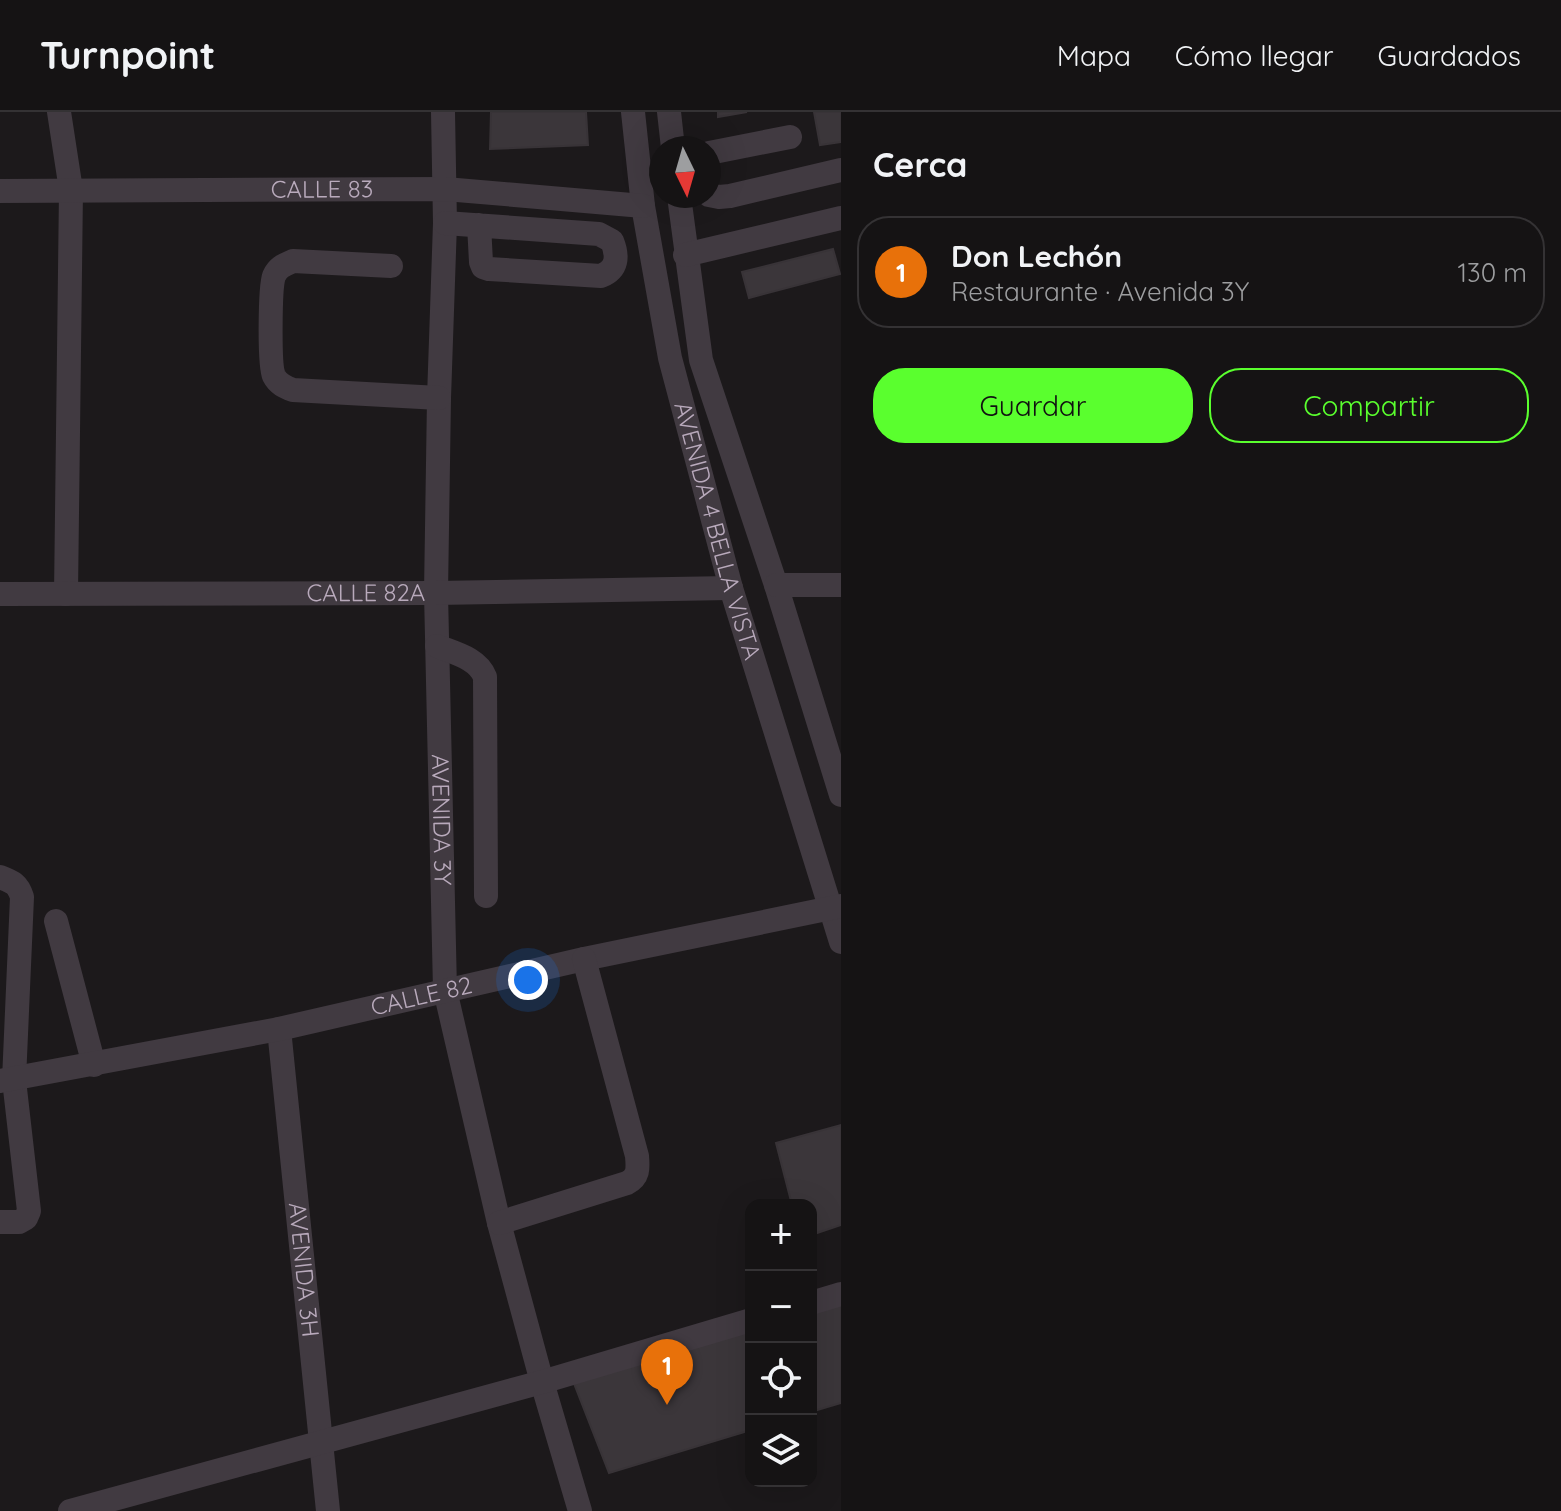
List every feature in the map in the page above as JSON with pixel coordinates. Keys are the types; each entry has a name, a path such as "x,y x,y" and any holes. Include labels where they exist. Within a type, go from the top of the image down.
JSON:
{"street":[{"path":"59,112 71,190 66,594"},
{"name":"AVENIDA 3Y","path":"443,112 445,223 436,593 445,990 499,1223 580,1511"},
{"name":"AVENIDA 4 BELLA VISTA","path":"633,112 643,206 670,358 731,588 835,907 841,942"},
{"path":"669,112 672,136"},
{"path":"721,151 790,137"},
{"path":"721,197 841,170"},
{"name":"CALLE 83","path":"0,191 445,189 643,206"},
{"name":"AVENIDA 4 BELLA VISTA","path":"680,208 701,360 776,585 841,795"},
{"path":"685,255 841,218"},
{"path":"445,223 479,225 599,234 612,241 616,251 615,266 601,276 489,269 483,267 481,262 479,225"},
{"path":"391,266 293,261 280,266 273,279 270,360 273,375 282,386 293,390 439,398"},
{"path":"776,585 841,585"},
{"name":"CALLE 82A","path":"0,594 436,593 731,588"},
{"path":"437,646 476,663 485,677 486,896"},
{"path":"0,877 20,888 22,897 7,1081 29,1211 26,1218 19,1222 0,1222"},
{"name":"CALLE 82","path":"7,1081 279,1029 584,959 835,907"},
{"path":"56,921 94,1065"},
{"path":"499,1223 627,1183 632,1181 638,1170 637,1156 584,959"},
{"name":"AVENIDA 3H","path":"279,1029 328,1511"},
{"path":"817,1301 841,1294"},
{"path":"70,1511 542,1382 745,1322"}],"building":[{"path":"491,112 586,112 588,145 490,149"},
{"path":"718,112 747,112 718,117"},
{"path":"814,112 841,112 841,142 820,145"},
{"path":"833,249 840,274 749,298 742,272"},
{"path":"841,1125 841,1225 817,1233 817,1199 790,1199 776,1143"},
{"path":"841,1304 841,1403 817,1410 817,1343 817,1310"},
{"path":"745,1332 745,1432 609,1473 573,1381"}],"place":[{"name":"Don Lechón","path":"667,1405"}]}
